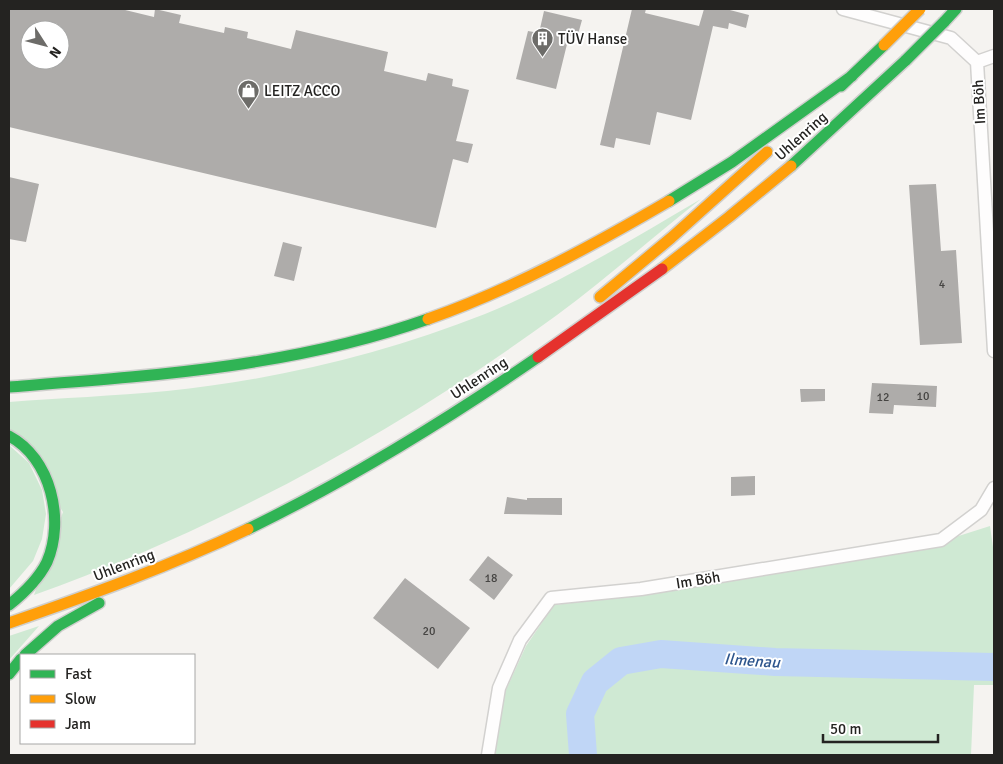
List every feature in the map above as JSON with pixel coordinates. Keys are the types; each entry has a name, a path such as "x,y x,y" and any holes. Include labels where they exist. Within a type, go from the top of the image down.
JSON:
{"highway":[{"path":"482,395 671,238 852,76 920,9"},
{"name":"Uhlenring","path":"9,623 163,567 212,545 311,497 482,395 621,299 704,237 783,173 906,60 956,9"},
{"path":"9,387 164,375 269,361 344,345 418,322 536,274 644,216 750,150 852,76"},
{"path":"9,436 35,458 50,486 56,514 54,541 44,567 24,595 9,605"},
{"path":"26,654 58,626 163,567"},
{"path":"9,674 20,660"}],"street":[{"path":"843,9 951,38 973,58 994,56"},
{"name":"Im Böh","path":"973,58 994,350"},
{"name":"Im Böh","path":"488,755 499,688 520,640 551,598 641,589 942,540 982,510 994,488"}],"green space":[{"path":"701,199 557,315 434,399 371,437 306,474 239,508 104,569 34,595 63,512 9,428 9,402 147,393 208,386 288,372 368,353 447,328 513,302 595,260"},
{"path":"9,445 29,463 42,490 46,514 42,539 33,561 9,589"},
{"path":"990,526 994,554 994,685 974,685 971,755 494,755 505,692 526,646 554,605 642,595 924,547"},
{"path":"39,626 9,660 9,636"}],"building":[{"name":"LEITZ ACCO","path":"9,9 121,9 154,17 155,9 181,15 179,23 224,33 225,27 248,32 247,38 291,49 296,30 388,52 384,71 426,81 428,73 453,79 452,86 469,90 456,141 473,144 468,163 453,159 436,228 9,127"},
{"path":"632,9 646,9 645,13 699,26 704,9 726,9 749,15 746,28 729,23 728,29 713,26 691,120 657,112 650,145 616,138 614,148 600,145"},
{"name":"TÜV Hanse","path":"544,11 582,20 577,38 569,36 556,89 516,79 528,31 539,33"},
{"path":"9,177 39,184 26,242 9,239"},
{"path":"936,184 941,251 956,250 962,343 920,345 909,185"},
{"path":"283,242 302,247 294,281 274,276"},
{"path":"872,383 937,386 936,407 894,405 893,414 869,413"},
{"path":"800,389 825,389 825,401 801,402"},
{"path":"755,476 755,495 731,496 731,477"},
{"path":"507,497 527,500 527,498 562,498 562,515 504,514"},
{"path":"488,556 513,575 494,600 469,580"},
{"path":"405,578 470,628 438,669 373,618"}],"waterway":[{"name":"Ilmenau","path":"583,755 580,714 595,682 621,661 661,654 775,662 994,667"}],"traffic: fast":[{"path":"944,22 956,9"},
{"path":"906,60 944,22"},
{"path":"841,86 884,45"},
{"path":"791,166 906,60"},
{"path":"669,201 732,162 852,76"},
{"path":"9,387 168,373 274,359 377,335 428,319"},
{"path":"248,529 396,449 538,357"},
{"path":"9,436 23,446 35,459 44,474 51,492 55,528 52,545 43,569 30,586 9,605"},
{"path":"26,654 58,626 99,603"},
{"path":"9,674 20,660"}],"traffic: slow":[{"path":"884,45 920,9"},
{"path":"600,297 671,238 767,152"},
{"path":"662,269 791,166"},
{"path":"428,319 491,294 552,266 669,201"},
{"path":"9,623 130,579 248,529"}],"traffic: jam":[{"path":"538,357 662,269"}],"place":[{"name":"TÜV Hanse","path":"542,58"},
{"name":"LEITZ ACCO","path":"248,110"}]}
